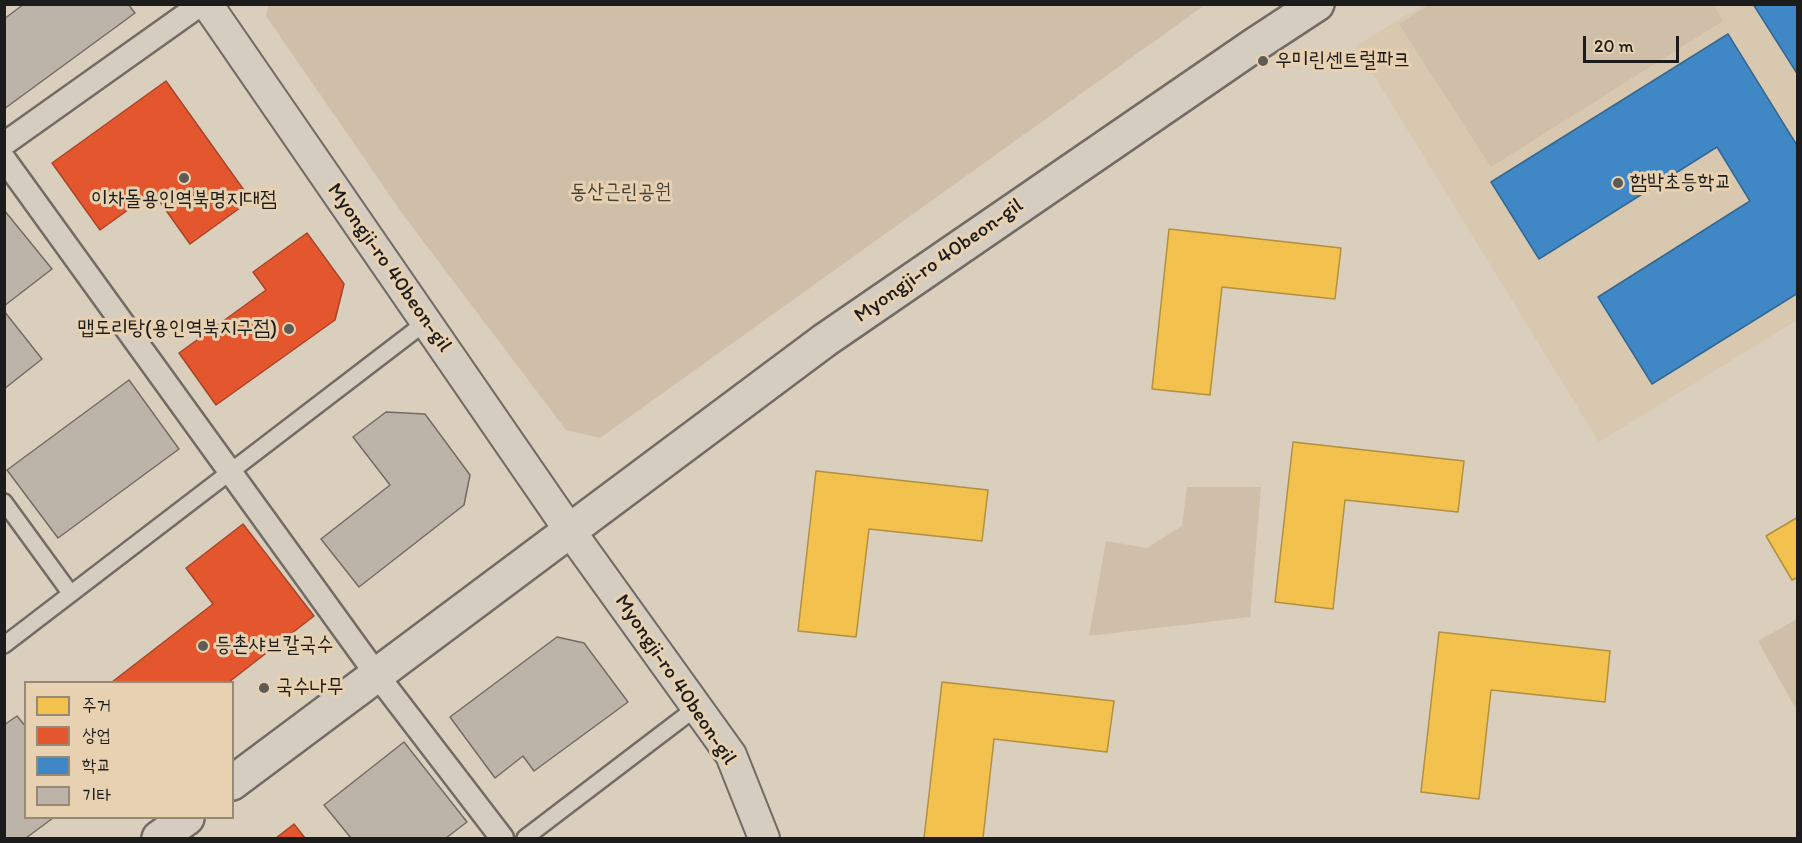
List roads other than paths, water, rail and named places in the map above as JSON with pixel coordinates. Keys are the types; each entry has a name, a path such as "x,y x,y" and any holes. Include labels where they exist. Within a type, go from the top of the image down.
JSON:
{"street":[{"path":"4,144 201,4"},
{"name":"Myongji-ro 40beon-gil","path":"207,4 570,531 731,755 764,838"},
{"name":"Myongji-ro 40beon-gil","path":"234,782 825,340 1317,4"},
{"path":"4,159 377,675 502,838"},
{"path":"159,838 186,819"}],"lane":[{"path":"4,645 426,322"},
{"path":"4,502 71,594"},
{"path":"525,838 697,708"}],"place":[{"name":"우미린센트럴파크","path":"1263,61"},
{"name":"이차돌용인역북명지대점","path":"184,178"},
{"name":"함박초등학교","path":"1618,183"},
{"name":"맵도리탕(용인역북지구점)","path":"289,329"},
{"name":"등촌샤브칼국수","path":"203,646"},
{"name":"국수나무","path":"264,688"}],"park label":[{"name":"동산근린공원","path":"621,193"}]}
